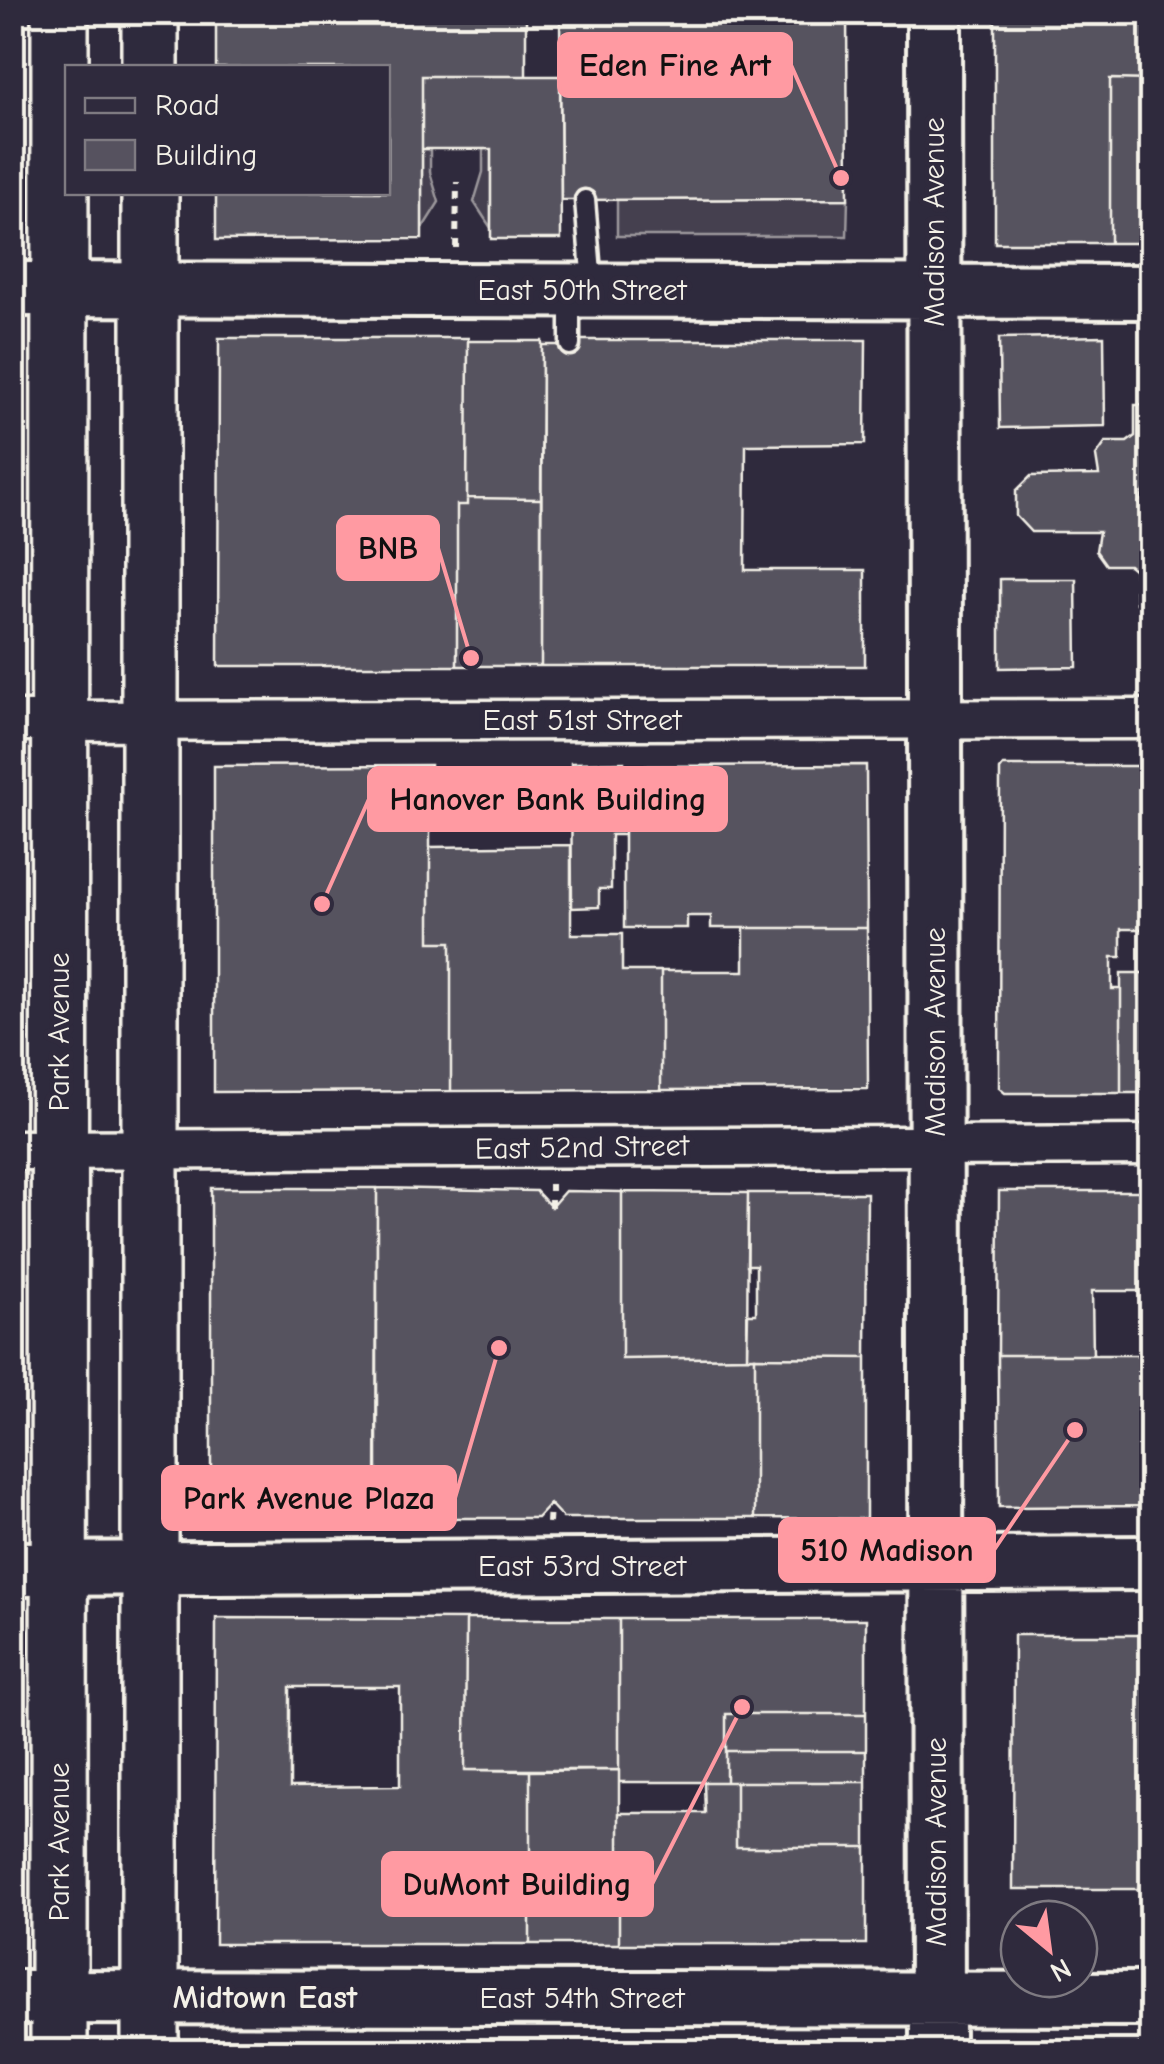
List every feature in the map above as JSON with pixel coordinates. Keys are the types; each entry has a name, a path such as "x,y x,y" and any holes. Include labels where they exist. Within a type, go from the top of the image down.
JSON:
{"main road":[{"name":"Park Avenue","path":"59,2052 36,1996 36,289 60,12"},
{"path":"150,12 150,65"},
{"name":"Madison Avenue","path":"934,12 937,2052"},
{"path":"150,195 150,2052"},
{"name":"East 50th Street","path":"36,289 1152,292"},
{"name":"East 53rd Street","path":"36,1569 1152,1564"},
{"name":"East 54th Street","path":"36,1996 1152,1999"}],"street":[{"name":"East 51st Street","path":"36,721 1152,719"},
{"name":"East 52nd Street","path":"36,1151 1152,1145"}],"lane":[{"path":"570,345 581,290 585,200"}],"path":[{"path":"456,182 456,254"},
{"path":"551,1184 551,1207"},
{"path":"549,1528 550,1504"}],"shaded area":[{"path":"422,149 430,149 430,172 439,202 422,229"},
{"path":"483,149 491,149 491,228 474,202 483,172"},
{"path":"848,199 847,236 617,236 617,200"}],"building":[{"path":"216,12 526,12 526,76 422,76 422,239 216,240 216,195 390,195 390,65 216,65"},
{"path":"560,12 847,12 848,199 561,200"},
{"path":"995,12 1150,12 1150,80 1110,79 1110,243 995,243"},
{"path":"422,76 560,76 561,239 491,239 491,149 422,149"},
{"path":"1110,79 1152,80 1152,243 1110,243"},
{"path":"1104,336 1105,426 1000,428 999,338"},
{"path":"219,338 468,338 467,505 457,505 457,666 218,666"},
{"path":"579,340 866,340 865,444 746,445 745,570 865,570 865,666 541,666 542,345 578,345"},
{"path":"468,341 542,341 541,499 467,498"},
{"path":"1135,405 1152,405 1152,474 1139,503 1152,533 1152,603 1136,603 1135,570 1129,565 1106,565 1096,551 1099,532 1031,532 1016,516 1016,491 1031,476 1099,475 1096,456 1106,442 1127,442 1135,436"},
{"path":"1152,474 1152,533 1139,503"},
{"path":"467,498 541,499 541,666 457,666 457,505 467,505"},
{"path":"1000,579 1076,579 1077,667 1000,668"},
{"path":"624,762 624,835 611,835 611,889 599,889 599,907 572,908 571,763"},
{"path":"430,765 430,942 451,942 451,1091 214,1092 214,766"},
{"path":"866,765 867,928 711,928 711,916 687,916 687,928 624,928 624,766"},
{"path":"1003,766 1152,766 1152,929 1121,929 1121,957 1112,957 1112,989 1121,989 1121,1093 1005,1093 999,1088"},
{"path":"571,845 571,934 622,934 622,971 661,971 661,1090 451,1091 451,942 430,942 430,847"},
{"path":"744,928 867,928 868,1089 661,1090 661,971 744,971"},
{"path":"1121,973 1152,973 1152,1093 1121,1093"},
{"path":"211,1188 377,1188 377,1522 211,1522"},
{"path":"377,1188 536,1191 551,1207 565,1191 622,1192 622,1359 755,1357 755,1518 563,1518 550,1504 537,1518 376,1518"},
{"path":"999,1191 1151,1191 1151,1291 1092,1291 1093,1355 998,1355"},
{"path":"622,1192 748,1193 747,1357 622,1359"},
{"path":"748,1193 867,1193 866,1358 747,1357 748,1314 756,1314 756,1265 747,1265"},
{"path":"998,1355 1152,1355 1152,1506 999,1507"},
{"path":"755,1357 866,1358 866,1519 755,1518"},
{"path":"216,1618 466,1619 465,1770 530,1771 530,1944 215,1944","holes":["290,1687 400,1687 400,1786 290,1787"]},
{"path":"466,1619 619,1619 619,1770 465,1770"},
{"path":"619,1619 866,1619 866,1714 726,1714 726,1782 619,1782"},
{"path":"1014,1635 1152,1635 1152,1889 1013,1889"},
{"path":"726,1714 866,1714 866,1751 726,1751"},
{"path":"726,1751 866,1751 866,1782 726,1782"},
{"path":"619,1770 619,1944 530,1944 530,1771"},
{"path":"704,1782 736,1782 736,1847 866,1847 866,1944 619,1944 619,1813 705,1813"},
{"path":"736,1782 866,1782 866,1847 736,1847"},
{"path":"218,2044 417,2045 417,2052 218,2052"},
{"path":"417,2045 453,2046 453,2052 417,2052"},
{"path":"1000,2045 1114,2045 1114,2052 1000,2052"},
{"path":"1114,2045 1152,2045 1152,2052 1114,2052"},
{"path":"453,2046 560,2047 560,2052 453,2052"},
{"path":"718,2048 783,2048 866,2050 718,2052"}],"place":[{"name":"Eden Fine Art","path":"841,178"},
{"name":"BNB","path":"471,658"},
{"name":"Hanover Bank Building","path":"322,904"},
{"name":"Park Avenue Plaza","path":"499,1348"},
{"name":"510 Madison","path":"1075,1430"},
{"name":"DuMont Building","path":"742,1707"}],"district":[{"name":"Midtown East","path":"265,1997"}]}
